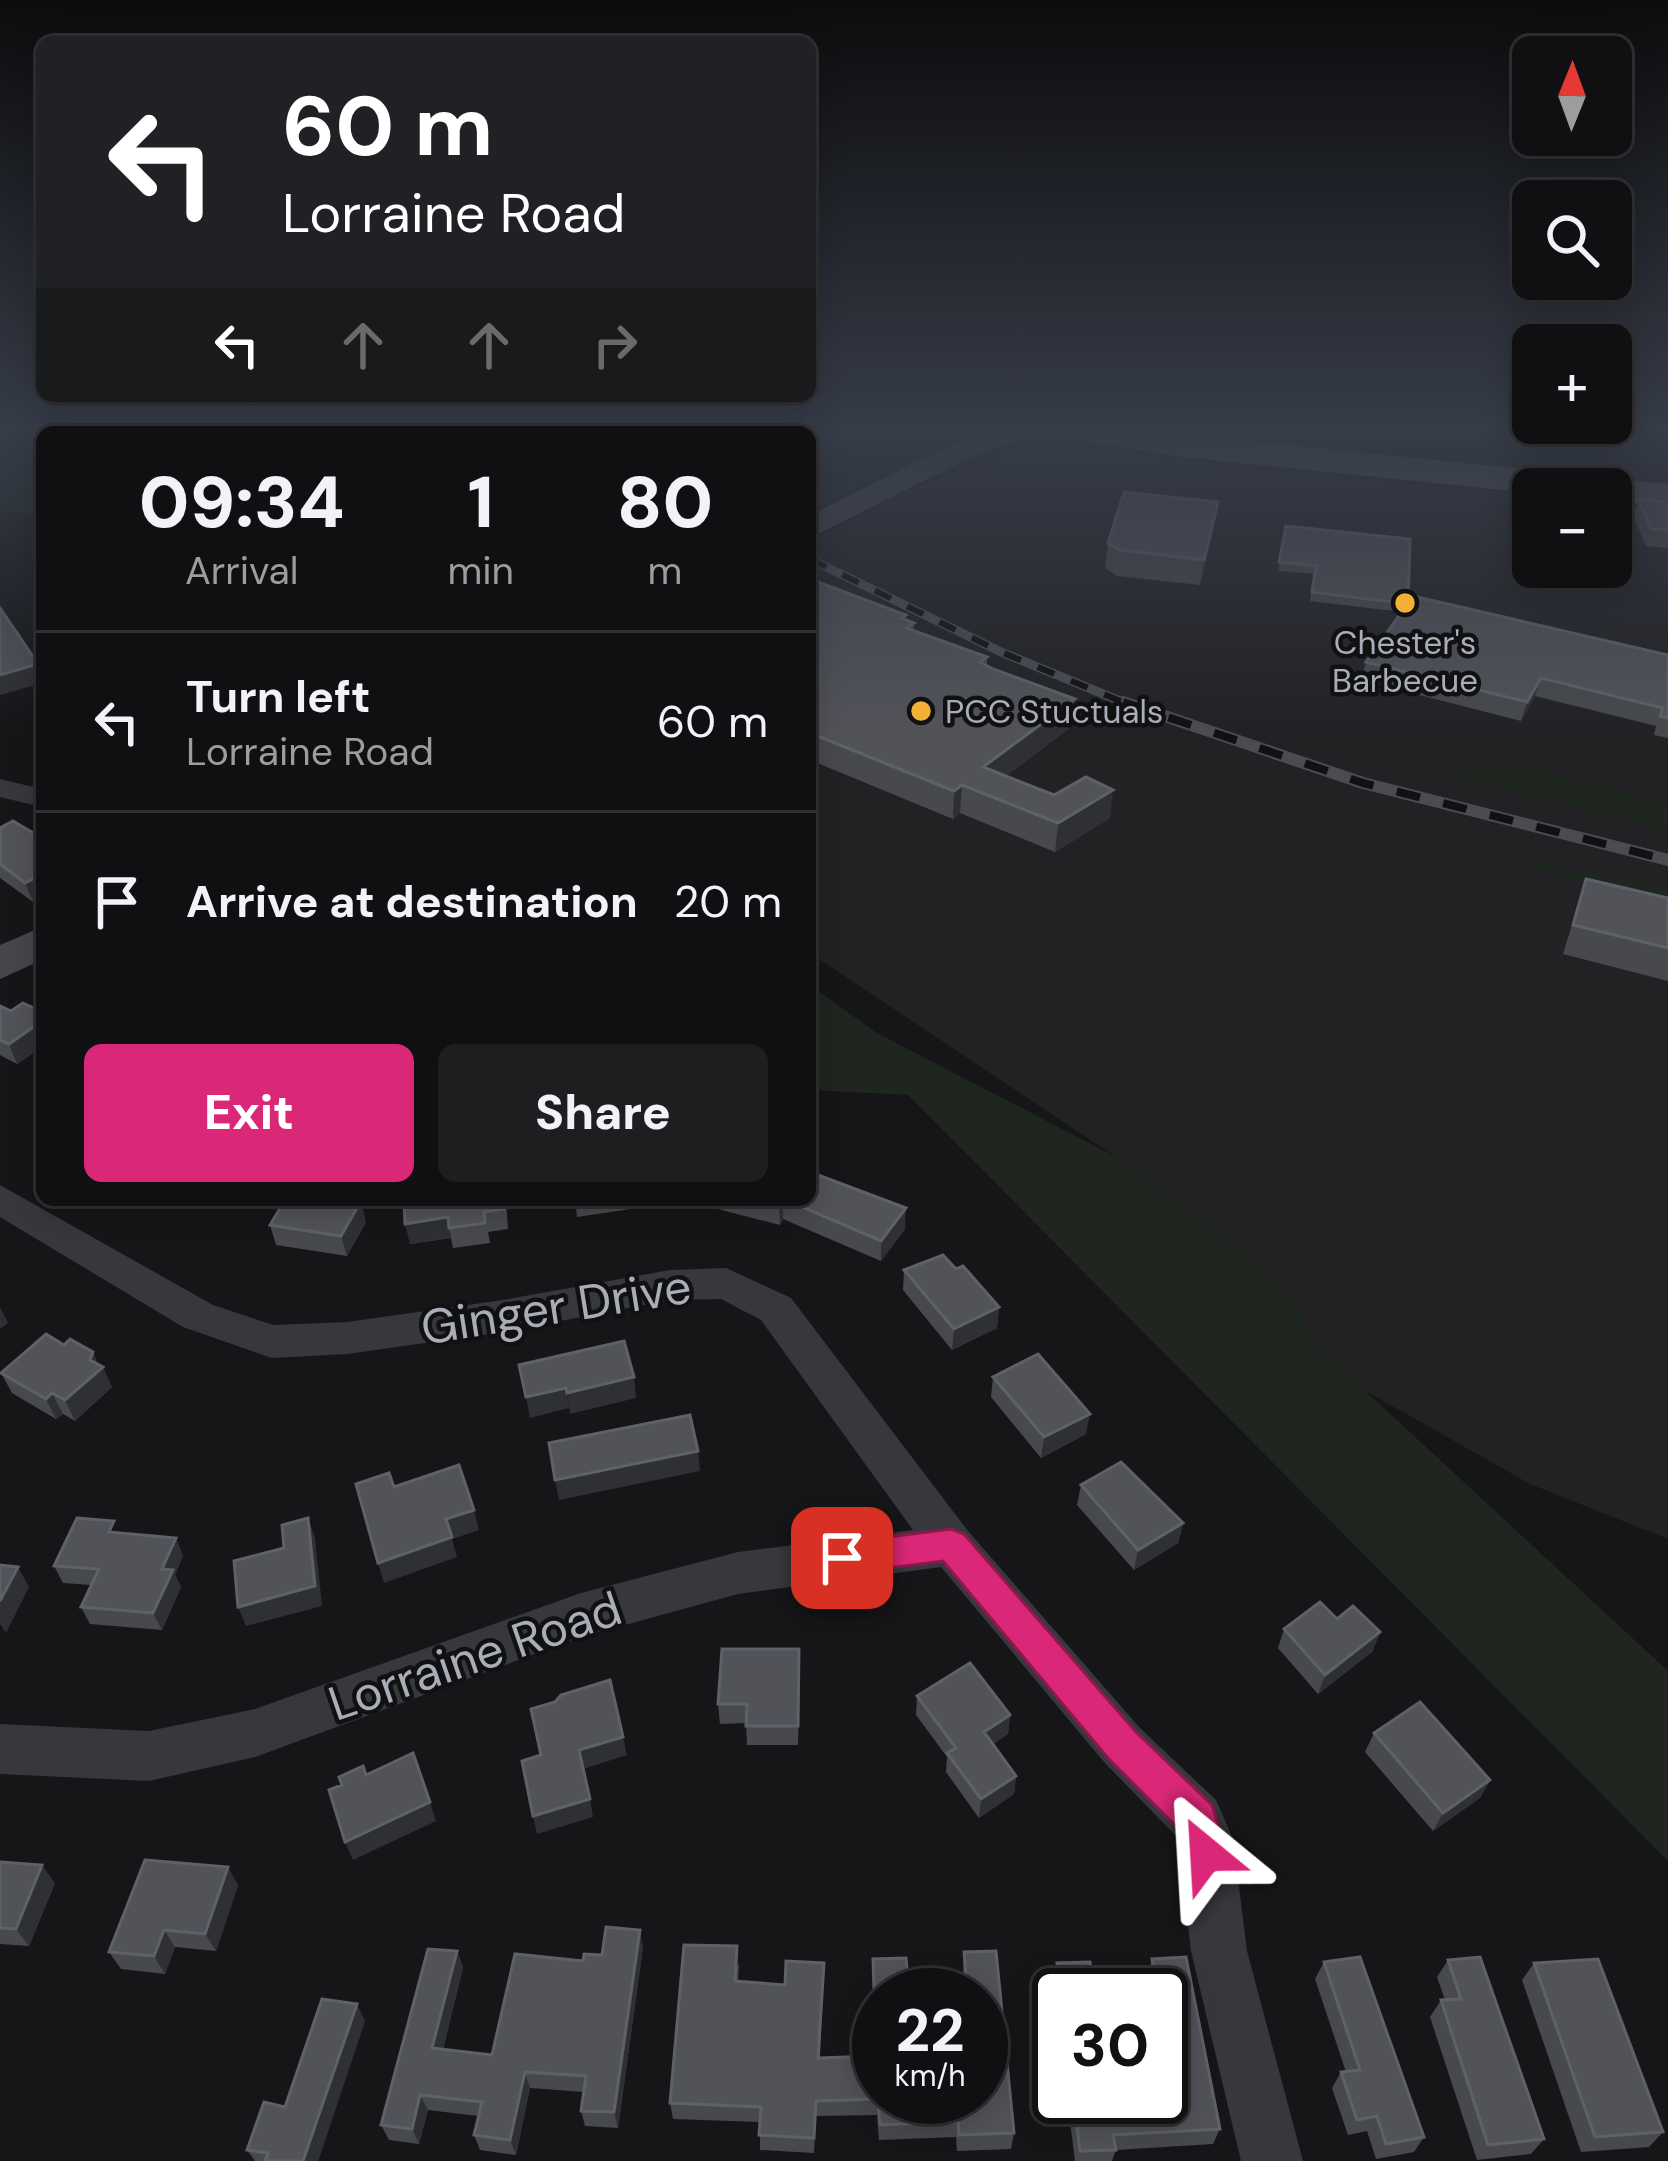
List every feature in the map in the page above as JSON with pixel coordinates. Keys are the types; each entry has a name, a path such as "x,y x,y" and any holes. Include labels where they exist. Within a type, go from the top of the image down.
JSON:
{"street":[{"path":"0,788 36,797"},
{"path":"0,964 36,944"},
{"name":"Ginger Drive","path":"0,1199 198,1316 272,1342 347,1338 503,1316 670,1285 726,1283 776,1309 951,1545 1122,1745 1197,1819 1206,1839 1219,1951 1272,2161"},
{"name":"Lorraine Road","path":"0,1750 149,1756 191,1747 255,1733 580,1615 738,1574 951,1545"}],"shaded area":[{"path":"831,529 1512,529 1512,588 1632,588 1632,529 1668,529 1668,1539 1530,1484 1364,1390 1317,1346 1287,1294 1243,1252 1116,1157 816,957 816,537"},
{"path":"1507,763 1668,802 1668,830 1423,769 1475,772"},
{"path":"1514,856 1668,889 1668,900 1557,876 1508,859"},
{"path":"816,989 877,1033 1116,1157 1243,1252 1287,1294 1317,1346 1668,1671 1668,1861 908,1095 816,1090"}],"building":[{"path":"1112,529 1212,529 1204,560 1120,550 1108,543"},
{"path":"1285,529 1410,539 1408,604 1312,592 1316,566 1279,562"},
{"name":"PCC Stuctuals","path":"816,581 906,615 901,618 914,623 906,628 987,657 980,662 993,669 1075,699 983,767 1054,795 1086,777 1113,790 1058,823 962,785 954,791 816,735"},
{"path":"1413,596 1668,655 1668,718 1660,716 1663,708 1541,678 1527,702 1366,662"},
{"path":"0,608 36,665 0,675"},
{"path":"13,821 36,834 36,877 25,883 0,864 0,828"},
{"path":"1586,879 1668,898 1668,948 1573,925"},
{"path":"23,1003 36,1009 36,1025 9,1044 0,1040 0,1006 11,1011"},
{"path":"816,1174 906,1208 881,1241 800,1206 816,1206"},
{"path":"281,1206 358,1206 341,1236 270,1225"},
{"path":"404,1206 504,1206 484,1212 485,1223 449,1228 448,1217 405,1224"},
{"path":"943,1255 956,1269 963,1266 999,1307 954,1329 904,1270"},
{"path":"46,1334 64,1345 70,1339 93,1352 90,1360 103,1367 65,1400 52,1393 46,1399 1,1373"},
{"path":"624,1341 634,1377 526,1397 519,1365"},
{"path":"1038,1354 1090,1414 1044,1437 993,1377"},
{"path":"690,1415 698,1451 555,1480 549,1443"},
{"path":"1121,1462 1183,1523 1138,1550 1081,1485"},
{"path":"459,1465 474,1510 446,1519 452,1537 378,1563 356,1484 389,1473 394,1487"},
{"path":"77,1518 114,1521 109,1532 176,1538 162,1569 173,1570 153,1613 81,1607 99,1569 54,1566"},
{"path":"308,1518 315,1586 238,1607 234,1561 284,1548 282,1525"},
{"path":"0,1565 18,1567 0,1601"},
{"path":"1320,1602 1337,1619 1353,1606 1380,1632 1325,1675 1284,1629"},
{"path":"722,1649 799,1649 798,1726 746,1726 747,1704 718,1704"},
{"path":"970,1663 1010,1715 984,1732 1016,1776 981,1799 947,1753 956,1748 917,1696"},
{"path":"610,1680 623,1737 579,1750 590,1799 533,1816 522,1761 541,1755 531,1709"},
{"path":"1420,1702 1490,1780 1443,1813 1374,1733"},
{"path":"413,1753 430,1802 345,1842 329,1790 342,1785 339,1777 363,1766 366,1775"},
{"path":"145,1860 228,1867 205,1934 164,1930 154,1956 109,1952"},
{"path":"0,1862 42,1865 16,1929 0,1928"},
{"path":"606,1927 640,1930 614,2112 581,2111 586,2076 525,2072 510,2140 474,2135 482,2102 420,2095 412,2129 381,2125 428,1949 457,1951 432,2048 492,2055 515,1954 583,1961 584,1954 602,1955"},
{"path":"684,1945 737,1946 735,1981 785,1985 786,1961 824,1963 818,2058 852,2057 852,2100 816,2101 814,2138 759,2135 761,2107 670,2103"},
{"path":"996,1951 998,1968 965,1968 964,1952"},
{"path":"1186,1957 1220,2129 1113,2135 1116,2150 1080,2151 1076,2124 1188,2124 1188,1968 1154,1968 1152,1959"},
{"path":"1360,1957 1424,2137 1386,2144 1377,2116 1357,2120 1341,2072 1360,2070 1324,1962"},
{"path":"1480,1957 1544,2139 1488,2145 1441,2000 1461,1999 1448,1960"},
{"path":"906,1958 907,1968 873,1968 873,1959"},
{"path":"1598,1959 1663,2132 1595,2137 1534,1963"},
{"path":"1090,1962 1091,1968 1058,1968 1057,1963"},
{"path":"322,1999 357,2004 303,2161 265,2161 268,2153 247,2150 264,2102 285,2107"},
{"path":"1008,2072 1014,2133 959,2135 958,2124 1008,2124"}],"railway":[{"path":"816,562 1001,652 1130,705"},
{"path":"1123,702 1363,783 1668,860"}],"place":[{"name":"Chester's Barbecue","path":"1405,603"},
{"name":"PCC Stuctuals","path":"921,711"}],"route":[{"path":"842,1558 951,1545 1122,1745 1197,1819 1206,1839 1206,1854"}]}
